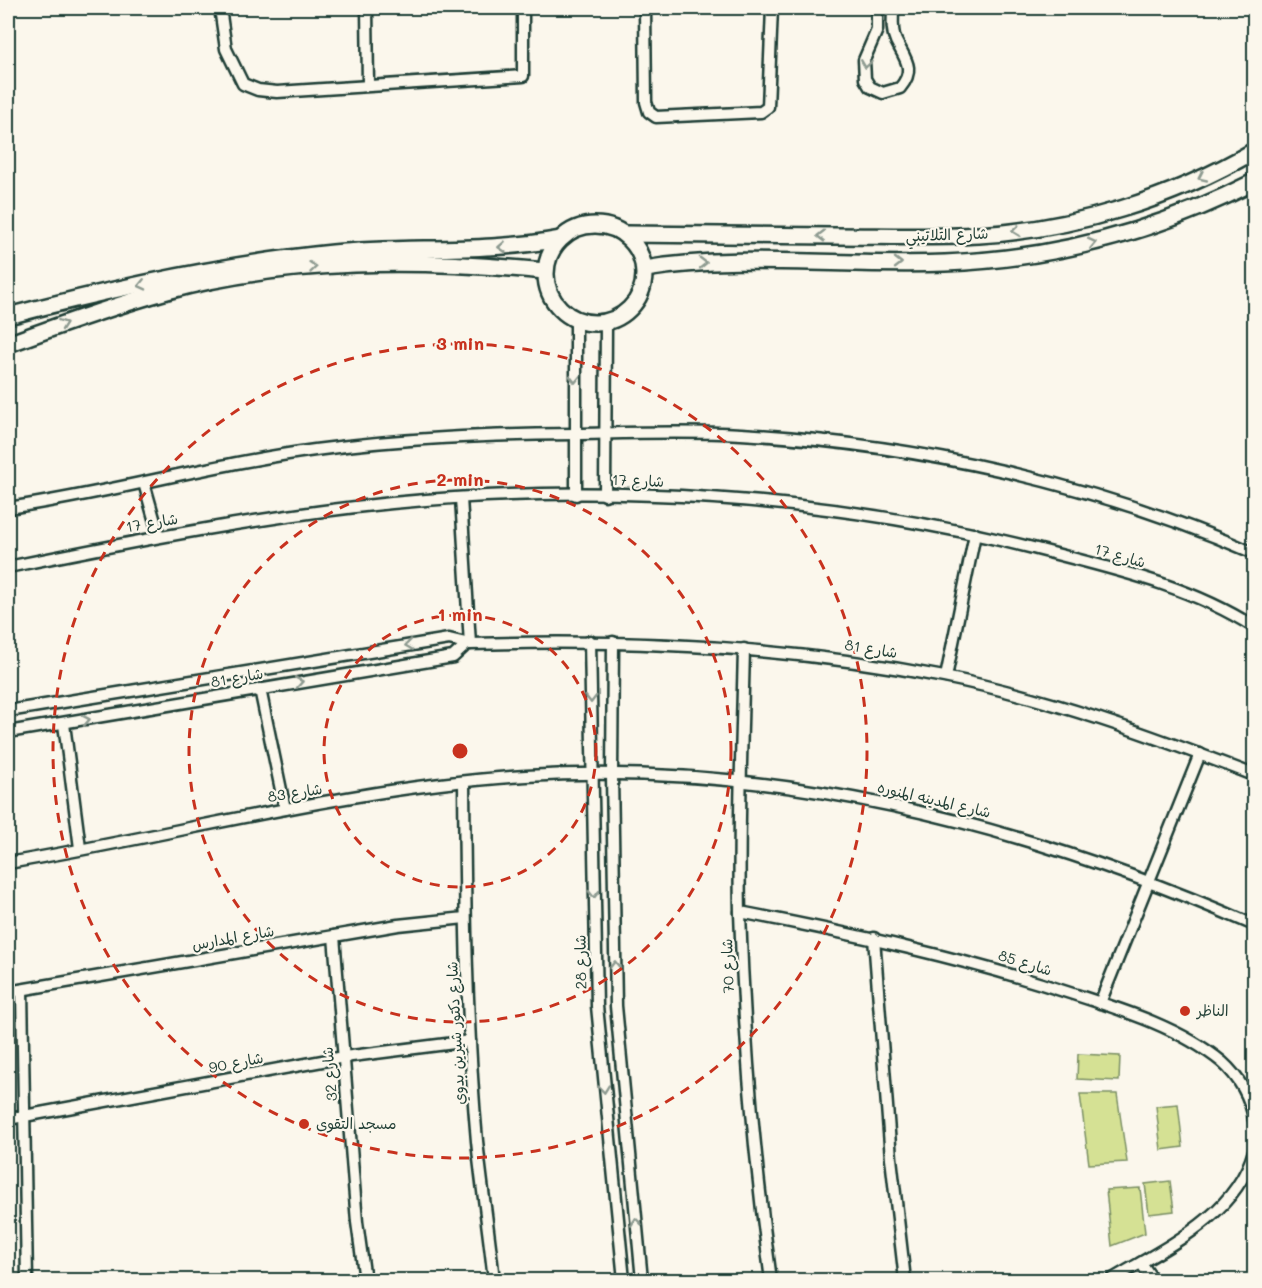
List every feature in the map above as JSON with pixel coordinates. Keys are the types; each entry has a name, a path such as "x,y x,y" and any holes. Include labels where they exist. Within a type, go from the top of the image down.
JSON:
{"main road":[{"name":"شارع التلاتيني","path":"626,234 945,236 1014,232 1083,219 1128,206 1183,186 1254,151"},
{"name":"شارع التلاتيني","path":"645,269 692,263 944,264 1016,257 1087,244 1157,225 1191,212 1254,182"},
{"path":"592,225 610,226 626,234 639,250 645,269 644,287 636,304 623,316 606,323 591,324 576,320 563,312 553,301 547,286 545,271 550,254 560,239 574,229 592,225"},
{"path":"8,316 90,294 256,262 346,252 501,247 560,239"},
{"path":"8,344 168,291 257,274 325,266 409,263 545,271"}],"street":[{"path":"220,8 226,49 243,84 258,90 277,92 523,76 523,8"},
{"path":"367,8 368,85"},
{"path":"645,8 646,102 649,112 656,117 761,112 768,107 772,8"},
{"path":"877,8 877,30 864,69 870,87 884,93 900,88 909,73 908,59 893,32 893,8"},
{"path":"576,320 574,434 576,495"},
{"path":"605,495 606,323"},
{"path":"8,508 144,483 248,460 375,442 504,433 673,432 754,435 880,449 949,460 1084,492 1150,513 1254,553"},
{"path":"144,483 159,536"},
{"name":"شارع 17","path":"8,567 159,536 330,510 461,498 605,495 750,501 826,508 975,534 1159,582 1203,599 1254,627"},
{"path":"461,498 468,644"},
{"path":"946,677 975,534"},
{"name":"شارع 81","path":"8,711 449,639 468,644 613,642 744,649 845,660 946,677 1032,698 1200,754 1254,775"},
{"name":"شارع 28","path":"590,641 597,1006 624,1281"},
{"path":"613,642 612,776 616,1006 642,1281"},
{"name":"شارع 81","path":"8,732 453,657 468,644"},
{"name":"شارع 70","path":"744,649 740,783 740,912 752,1119 771,1281"},
{"path":"170,685 174,704"},
{"path":"260,689 285,809"},
{"path":"64,724 80,848"},
{"path":"1100,1003 1200,754"},
{"name":"شارع 83","path":"8,863 285,809 464,782 528,776 591,776"},
{"name":"شارع المدينه المنوره","path":"591,776 740,783 844,796 948,817 1039,843 1149,880 1254,925"},
{"name":"شارع دكتور شيرين بدوي","path":"464,782 465,918 470,1041 477,1141 494,1281"},
{"name":"شارع 85","path":"740,912 874,938 1026,978 1100,1003 1174,1034 1221,1062 1236,1076 1246,1093 1254,1120"},
{"name":"شارع المدارس","path":"8,992 417,922 465,918"},
{"name":"شارع 32","path":"334,936 357,1222 365,1281"},
{"path":"874,938 890,1147 905,1281"},
{"path":"22,990 27,1281"},
{"path":"597,1006 616,1006"},
{"name":"شارع 90","path":"8,1119 25,1118 344,1057 470,1041"},
{"path":"1111,1281 1212,1216 1239,1187 1254,1151"},
{"path":"1141,1263 1153,1281"}],"green space":[{"path":"1078,1054 1120,1056 1119,1081 1077,1079"},
{"path":"1080,1094 1117,1094 1127,1162 1089,1164"},
{"path":"1178,1104 1183,1147 1161,1150 1156,1106"},
{"path":"1170,1181 1174,1211 1149,1214 1145,1184"},
{"path":"1140,1188 1145,1233 1112,1246 1106,1190"}],"place":[{"name":"الناظر","path":"1185,1011"},
{"name":"مسجد التقوى","path":"304,1124"}]}
